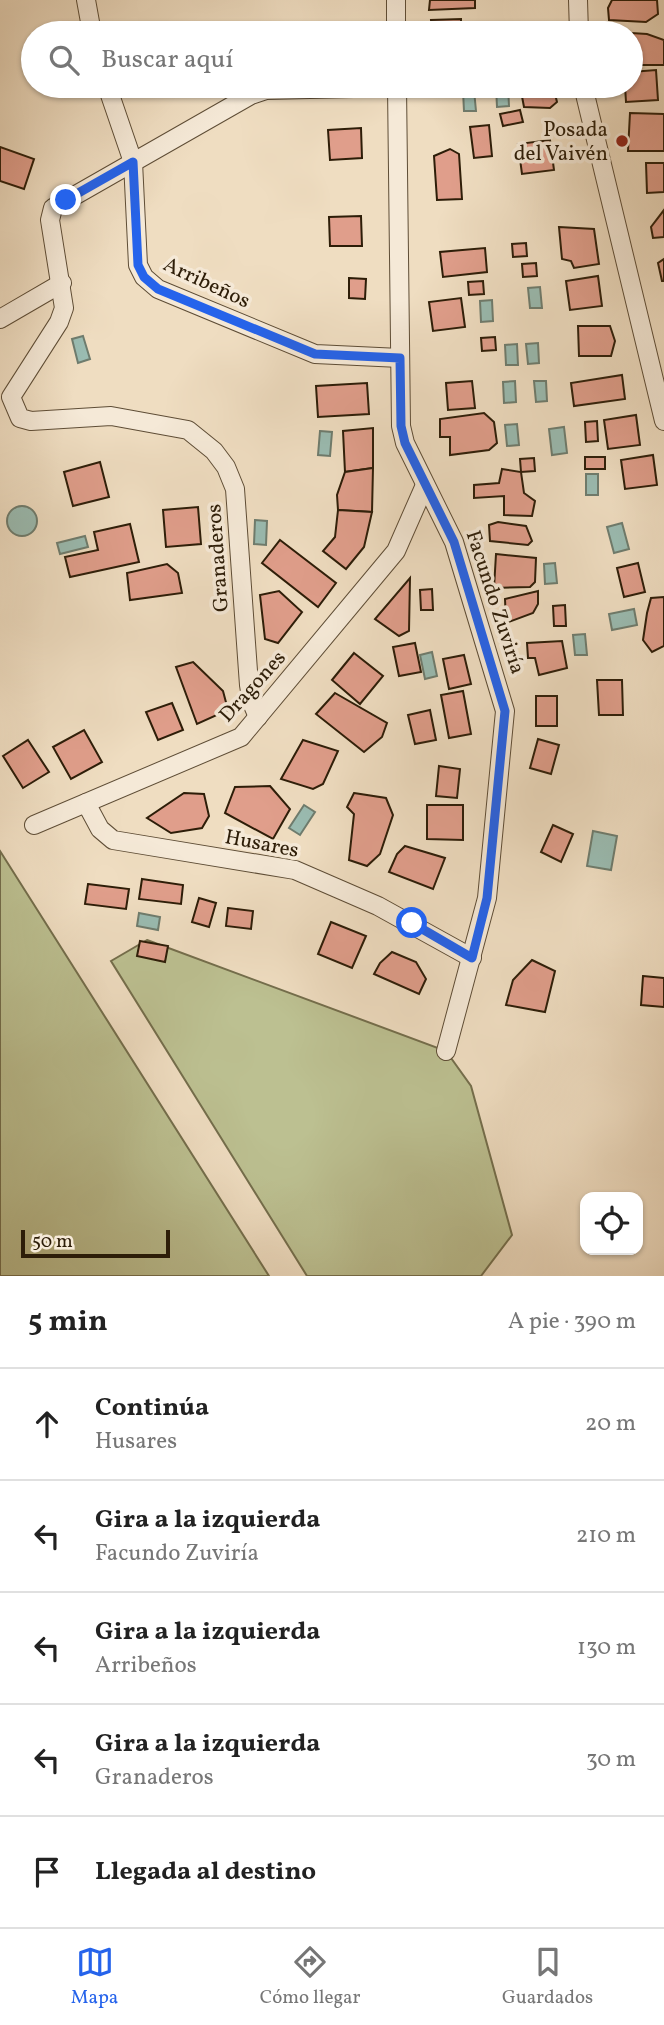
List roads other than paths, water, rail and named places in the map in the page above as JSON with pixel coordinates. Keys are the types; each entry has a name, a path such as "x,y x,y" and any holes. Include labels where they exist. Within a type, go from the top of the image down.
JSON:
{"street":[{"path":"86,0 90,21"},
{"path":"396,0 397,21"},
{"path":"578,0 579,21"},
{"name":"Arribeños","path":"111,98 133,162 138,265 144,277 158,289 315,354 400,358"},
{"name":"Granaderos","path":"250,98 54,208 50,220 64,308 59,322 11,397 13,408 20,418 31,421 111,416 188,430 214,451 226,467 235,489 249,685 258,718"},
{"name":"Facundo Zuviría","path":"397,98 401,426 425,485 454,542 505,711 488,888 446,1051"},
{"path":"586,98 664,422"},
{"path":"0,319 62,283"},
{"name":"Dragones","path":"34,825 234,741 258,718 396,551 425,485"},
{"name":"Husares","path":"86,803 100,829 113,840 295,870 379,906 472,958"}],"water":[{"path":"463,98 475,98 476,111 464,111"},
{"path":"497,98 509,98 509,106 497,107"},
{"path":"540,287 542,308 530,308 528,288"},
{"path":"492,300 493,321 481,322 480,301"},
{"path":"83,336 90,359 78,363 72,339"},
{"path":"538,343 539,363 528,364 526,344"},
{"path":"517,344 518,365 506,365 505,345"},
{"path":"515,381 516,402 504,403 503,382"},
{"path":"534,381 546,381 547,401 536,402"},
{"path":"517,424 519,445 507,446 505,425"},
{"path":"564,427 567,453 552,455 549,429"},
{"path":"320,431 332,432 330,456 318,455"},
{"path":"586,474 598,474 598,495 586,495"},
{"path":"22,506 33,510 37,521 33,532 22,536 11,532 7,521 11,510"},
{"path":"255,520 267,521 266,545 254,544"},
{"path":"622,523 629,549 614,553 607,527"},
{"path":"85,536 88,547 60,554 57,543"},
{"path":"555,563 557,583 545,584 544,564"},
{"path":"634,609 637,625 612,630 609,614"},
{"path":"585,634 587,655 575,655 573,635"},
{"path":"432,652 437,676 425,679 420,655"},
{"path":"304,805 315,812 300,835 289,828"},
{"path":"593,831 617,836 611,870 587,866"},
{"path":"139,913 160,917 158,930 137,926"}],"place":[{"name":"Posada del Vaivén","path":"622,141"}]}
